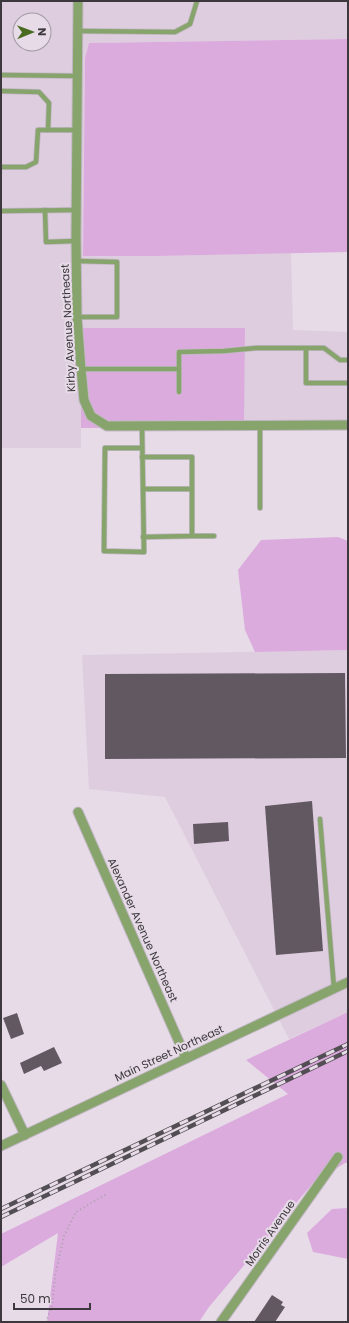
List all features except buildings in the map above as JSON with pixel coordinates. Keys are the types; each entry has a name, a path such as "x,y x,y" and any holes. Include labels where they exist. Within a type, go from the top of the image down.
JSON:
{"street":[{"name":"Kirby Avenue Northeast","path":"78,1 76,261 81,369 84,400 91,416 107,426 348,425"},
{"name":"Alexander Avenue Northeast","path":"78,812 186,1058"},
{"name":"Main Street Northeast","path":"1,1146 348,982"},
{"path":"1,1085 25,1135"},
{"name":"Morris Avenue","path":"221,1322 338,1158"}],"lane":[{"path":"78,31 175,32 190,24 197,1"},
{"path":"1,75 78,76"},
{"path":"1,91 39,92 49,103 48,130"},
{"path":"1,167 26,167 36,162 38,130 77,130"},
{"path":"1,210 76,210"},
{"path":"46,210 46,242 76,241"},
{"path":"76,261 117,262 118,317 78,317"},
{"path":"179,392 179,352 224,351 256,348 324,348 340,360 348,360"},
{"path":"306,348 306,383 348,383"},
{"path":"81,369 178,369"},
{"path":"260,425 260,508"},
{"path":"142,426 144,552 104,551 104,448 142,448"},
{"path":"142,457 192,457 192,536"},
{"path":"143,489 192,489"},
{"path":"144,537 214,536"},
{"path":"320,820 334,988"}],"path":[{"path":"46,1322 52,1306 55,1276 64,1236 76,1212 107,1194"}],"shaded area":[{"path":"1,1 348,1 348,39 89,43 85,58 83,256 291,253 293,330 348,332 348,420 244,427 244,328 81,328 81,448 1,448"},
{"path":"348,39 348,252 83,256 85,58 89,43"},
{"path":"81,328 245,328 244,427 81,428"},
{"path":"338,537 348,541 348,650 255,652 245,630 238,570 261,540"},
{"path":"348,650 348,1012 289,1039 165,797 89,789 82,655"},
{"path":"348,1012 348,1163 345,1163 313,1183 209,1307 199,1322 47,1322 58,1233 1,1267 1,1234 288,1094 246,1060"},
{"path":"348,1208 348,1259 313,1252 307,1233 332,1209"}],"railway":[{"path":"1,1209 348,1044"},
{"path":"1,1217 348,1051"}]}
